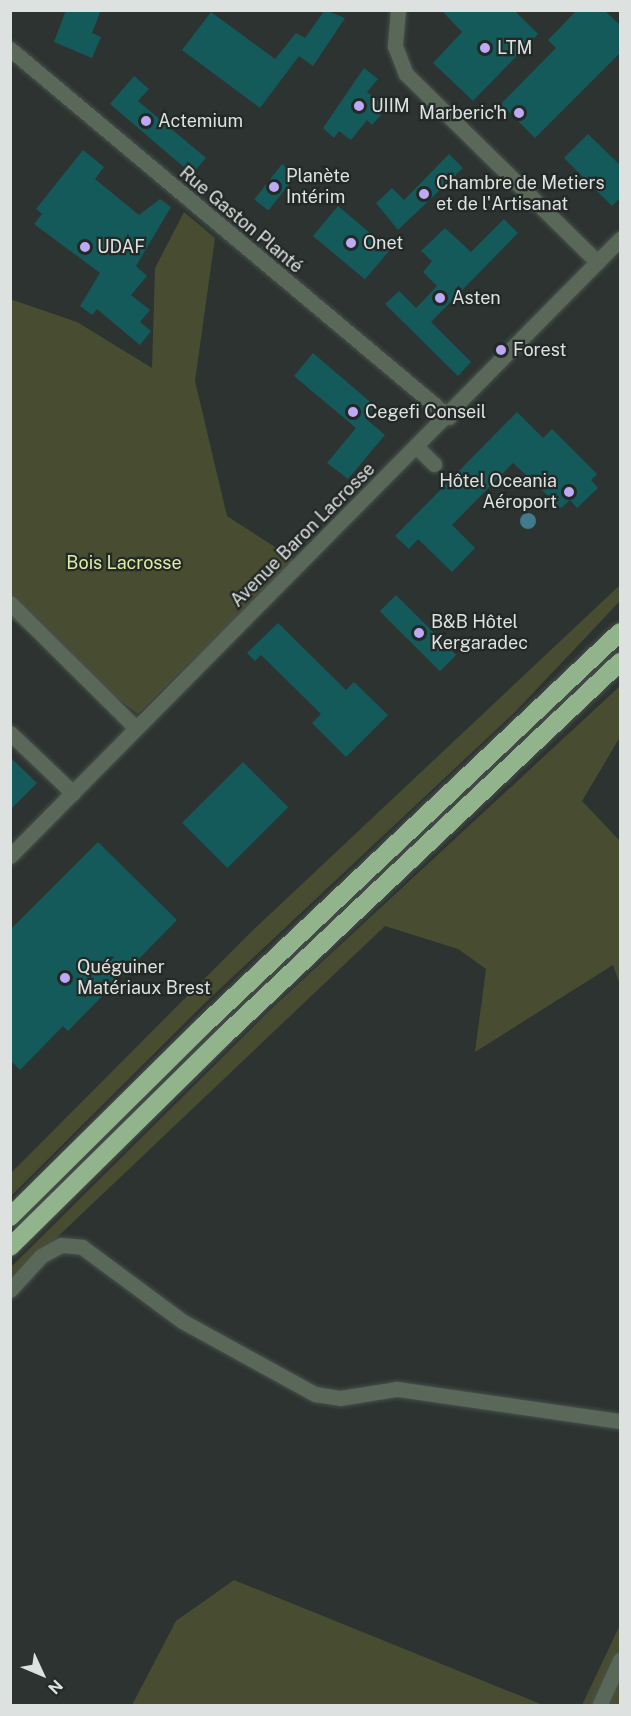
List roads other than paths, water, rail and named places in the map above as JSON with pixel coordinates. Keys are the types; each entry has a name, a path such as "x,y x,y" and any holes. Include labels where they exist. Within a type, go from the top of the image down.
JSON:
{"highway":[{"path":"10,1217 204,1025 621,632"},
{"path":"10,1247 224,1036 621,662"}],"street":[{"path":"398,10 395,46 406,74 597,262"},
{"name":"Rue Gaston Planté","path":"10,50 449,417"},
{"name":"Avenue Baron Lacrosse","path":"10,856 449,417 621,239"},
{"path":"418,448 434,464"},
{"path":"10,603 136,728"},
{"path":"10,733 73,793"},
{"path":"10,1290 41,1256 61,1245 82,1247 182,1321 315,1394 340,1398 397,1389 621,1421"},
{"path":"599,1706 621,1660"}],"water":[{"path":"525,513 531,513 536,521 534,527 525,529 520,524 520,518"}],"place":[{"name":"LTM","path":"485,48"},
{"name":"UIIM","path":"359,106"},
{"name":"Marberic'h","path":"519,113"},
{"name":"Actemium","path":"146,121"},
{"name":"Planète Intérim","path":"274,187"},
{"name":"Chambre de Metiers et de l'Artisanat","path":"424,194"},
{"name":"Onet","path":"351,243"},
{"name":"UDAF","path":"85,247"},
{"name":"Asten","path":"440,298"},
{"name":"Forest","path":"501,350"},
{"name":"Cegefi Conseil","path":"353,412"},
{"name":"Hôtel Oceania Aéroport","path":"569,492"},
{"name":"B&B Hôtel Kergaradec","path":"419,633"},
{"name":"Quéguiner Matériaux Brest","path":"65,978"}],"park label":[{"name":"Bois Lacrosse","path":"124,563"}]}
